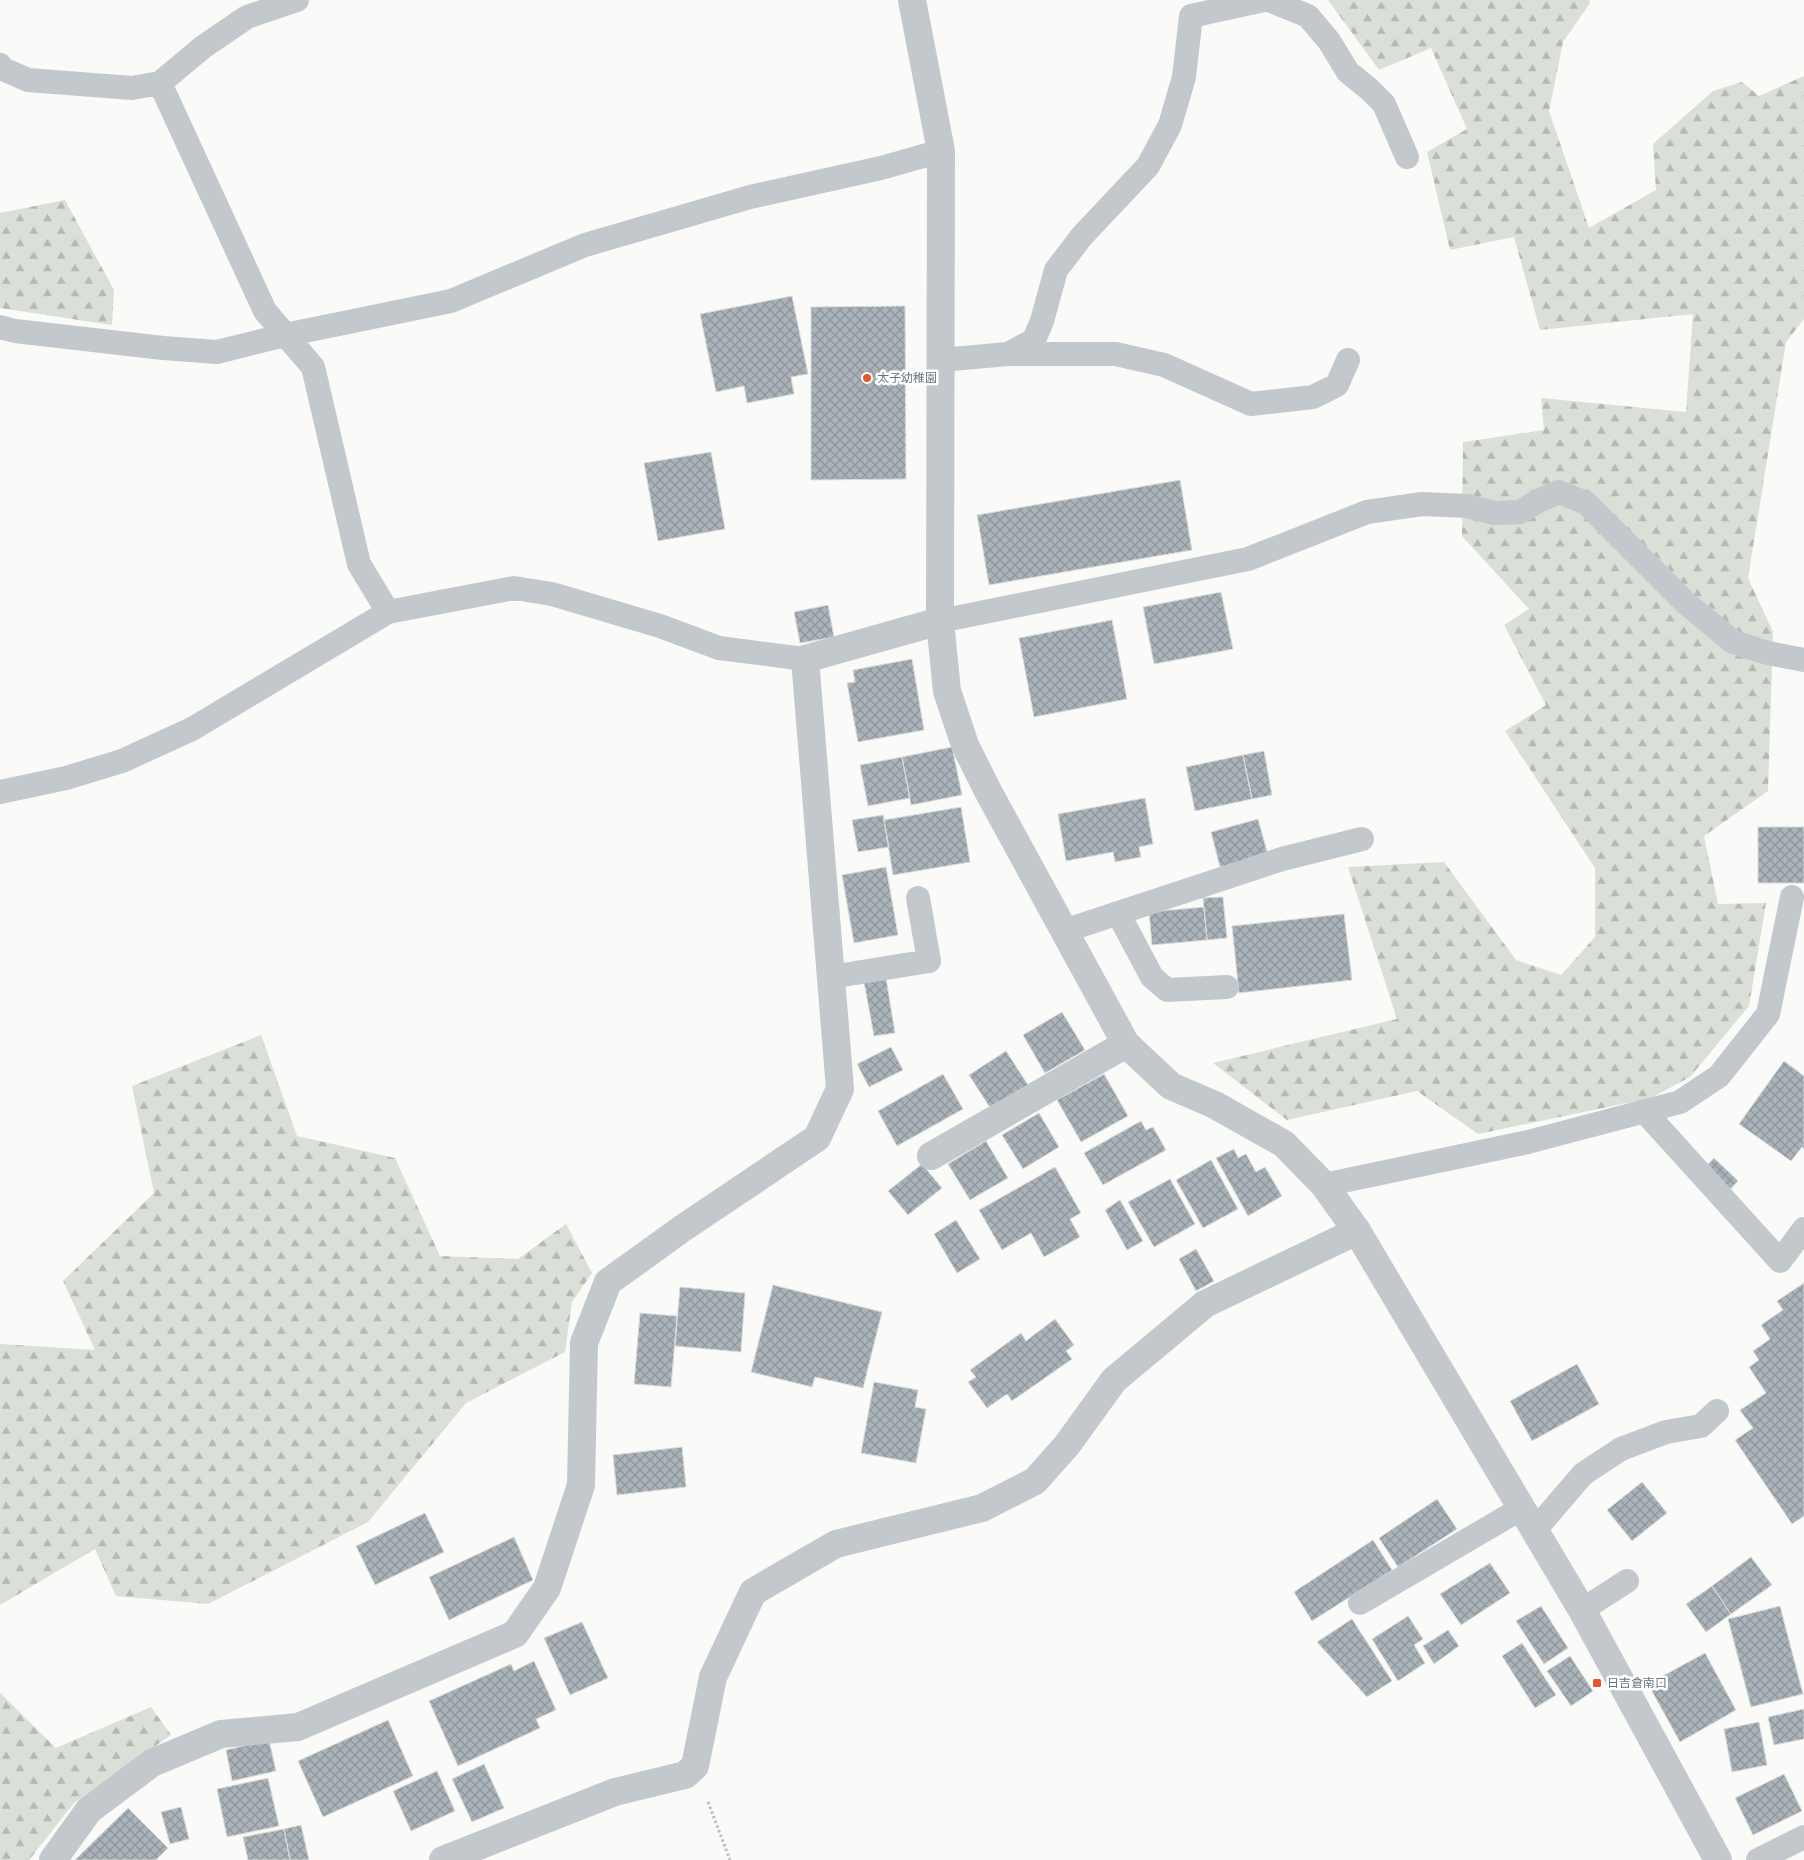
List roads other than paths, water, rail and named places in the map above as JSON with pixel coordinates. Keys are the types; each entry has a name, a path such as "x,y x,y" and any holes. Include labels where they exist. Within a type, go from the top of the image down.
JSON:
{"street":[{"path":"912,0 941,151 940,621 947,691 965,745 989,793 1126,1044 1171,1086 1215,1105 1284,1144 1324,1184 1357,1232 1582,1610 1718,1860"},
{"path":"53,1860 89,1810 152,1762 221,1734 298,1727 515,1634 547,1588 581,1485 584,1343 608,1282 683,1228 817,1138 840,1089 805,659 940,621"},
{"path":"931,1156 1126,1044"},
{"path":"443,1860 616,1792 685,1775 695,1766 713,1677 753,1592 836,1544 982,1508 1034,1482 1067,1446 1114,1380 1205,1304 1357,1232"}],"lane":[{"path":"0,65 3,69 28,80 132,88 160,83 203,47 247,17 297,0"},
{"path":"1008,354 1034,340 1042,321 1056,270 1082,236 1148,166 1170,125 1184,76 1191,16 1264,0"},
{"path":"1269,0 1308,16 1329,41 1348,72 1369,88 1384,104 1407,157"},
{"path":"160,83 265,311 313,367 359,564 388,612"},
{"path":"0,327 15,332 217,352 285,335 451,301 585,245 750,197 881,168 941,151"},
{"path":"941,360 1008,354 1116,354 1164,365 1251,404 1313,397 1337,385 1348,360"},
{"path":"940,621 1248,559 1367,512 1422,504 1467,506 1495,513 1520,512 1538,500 1559,492 1586,503 1686,603 1733,642 1768,653 1804,660"},
{"path":"0,792 66,778 122,761 192,729 388,612 514,588 552,594 660,626 719,648 805,659"},
{"path":"1064,931 1282,859 1362,839"},
{"path":"1324,1184 1528,1142 1680,1102 1719,1076 1768,1014 1792,897"},
{"path":"831,978 929,961 918,898"},
{"path":"1118,913 1152,977 1167,990 1227,987"},
{"path":"1644,1111 1780,1261 1804,1229"},
{"path":"1360,1603 1528,1519 1584,1474 1621,1449 1666,1432 1700,1426 1717,1411"},
{"path":"1582,1610 1627,1581"},
{"path":"1758,1860 1804,1837"}],"place":[{"name":"太子幼稚園","path":"867,378"},
{"name":"日吉倉南口","path":"1597,1683"}]}
